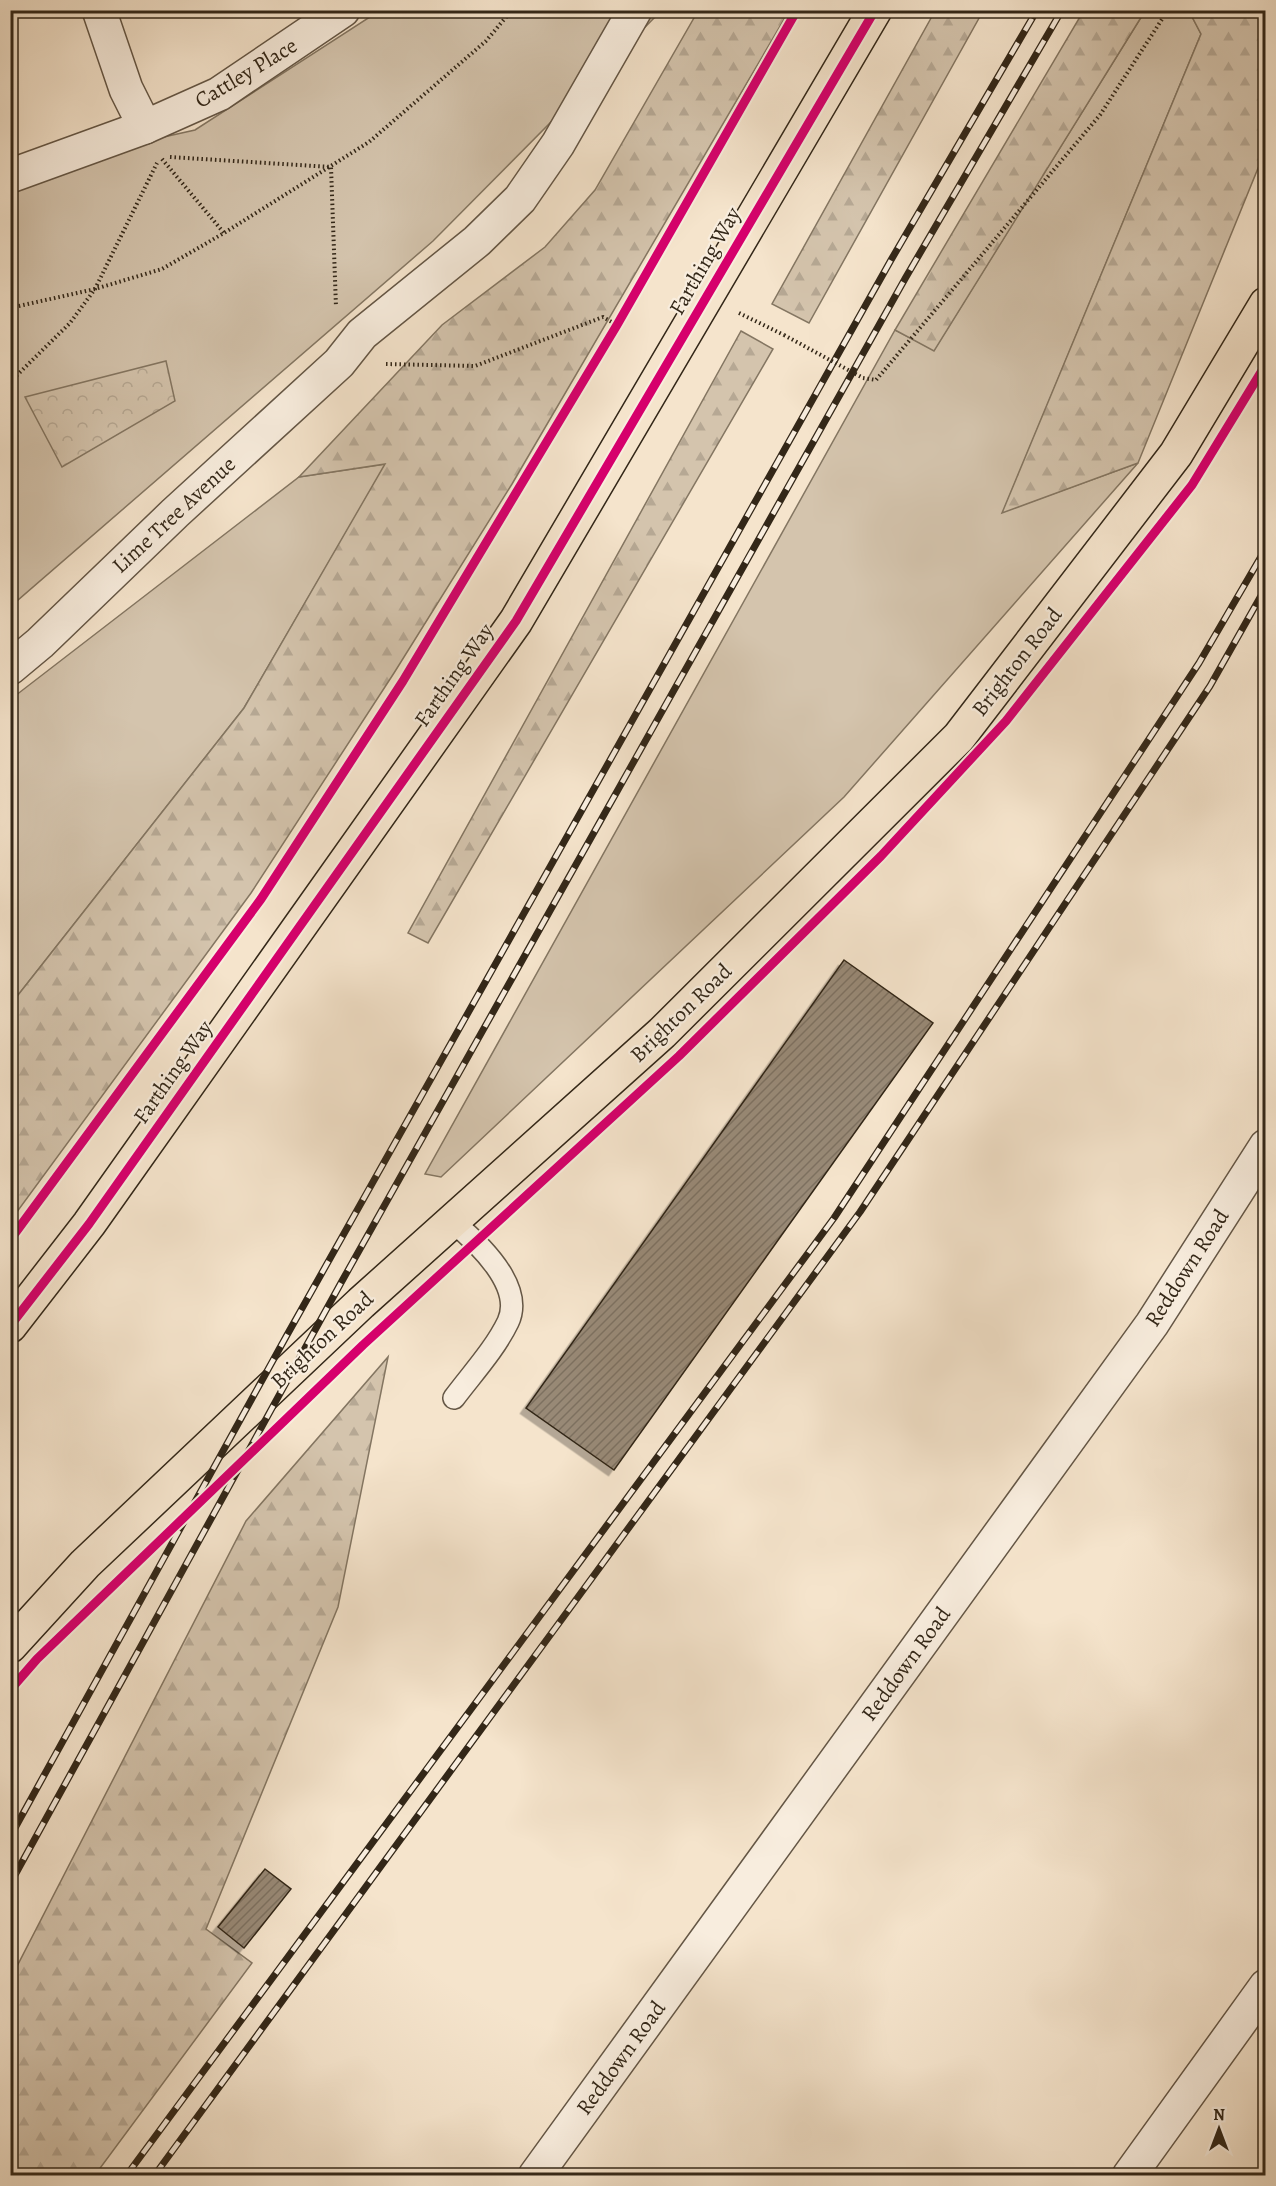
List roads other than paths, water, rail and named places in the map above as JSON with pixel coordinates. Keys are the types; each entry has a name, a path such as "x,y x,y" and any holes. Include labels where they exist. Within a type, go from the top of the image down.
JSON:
{"main road":[{"name":"Farthing Way","path":"10,1326 89,1224 516,621 875,10"},
{"name":"Brighton Road","path":"10,1646 85,1564 361,1303 662,1033 959,737 1176,454 1266,304"}],"street":[{"path":"99,10 126,89 145,127"},
{"name":"Cattley Place","path":"10,176 145,127 219,94 343,10"},
{"name":"Lime Tree Avenue","path":"10,668 40,643 175,513 339,363 362,334 477,241 520,199 558,144 635,10"},
{"name":"Reddown Road","path":"535,2175 1152,1324 1266,1146"},
{"path":"1129,2175 1266,1986"}],"lane":[{"path":"453,1222 491,1258 507,1287 512,1304 509,1320 454,1398"}],"railway":[{"path":"10,1837 287,1335 891,260 1037,10"},
{"path":"10,1884 342,1281 906,277 1062,10"},
{"path":"126,2176 834,1218 1199,663 1266,548"},
{"path":"154,2176 860,1212 1210,686 1266,587"}]}
